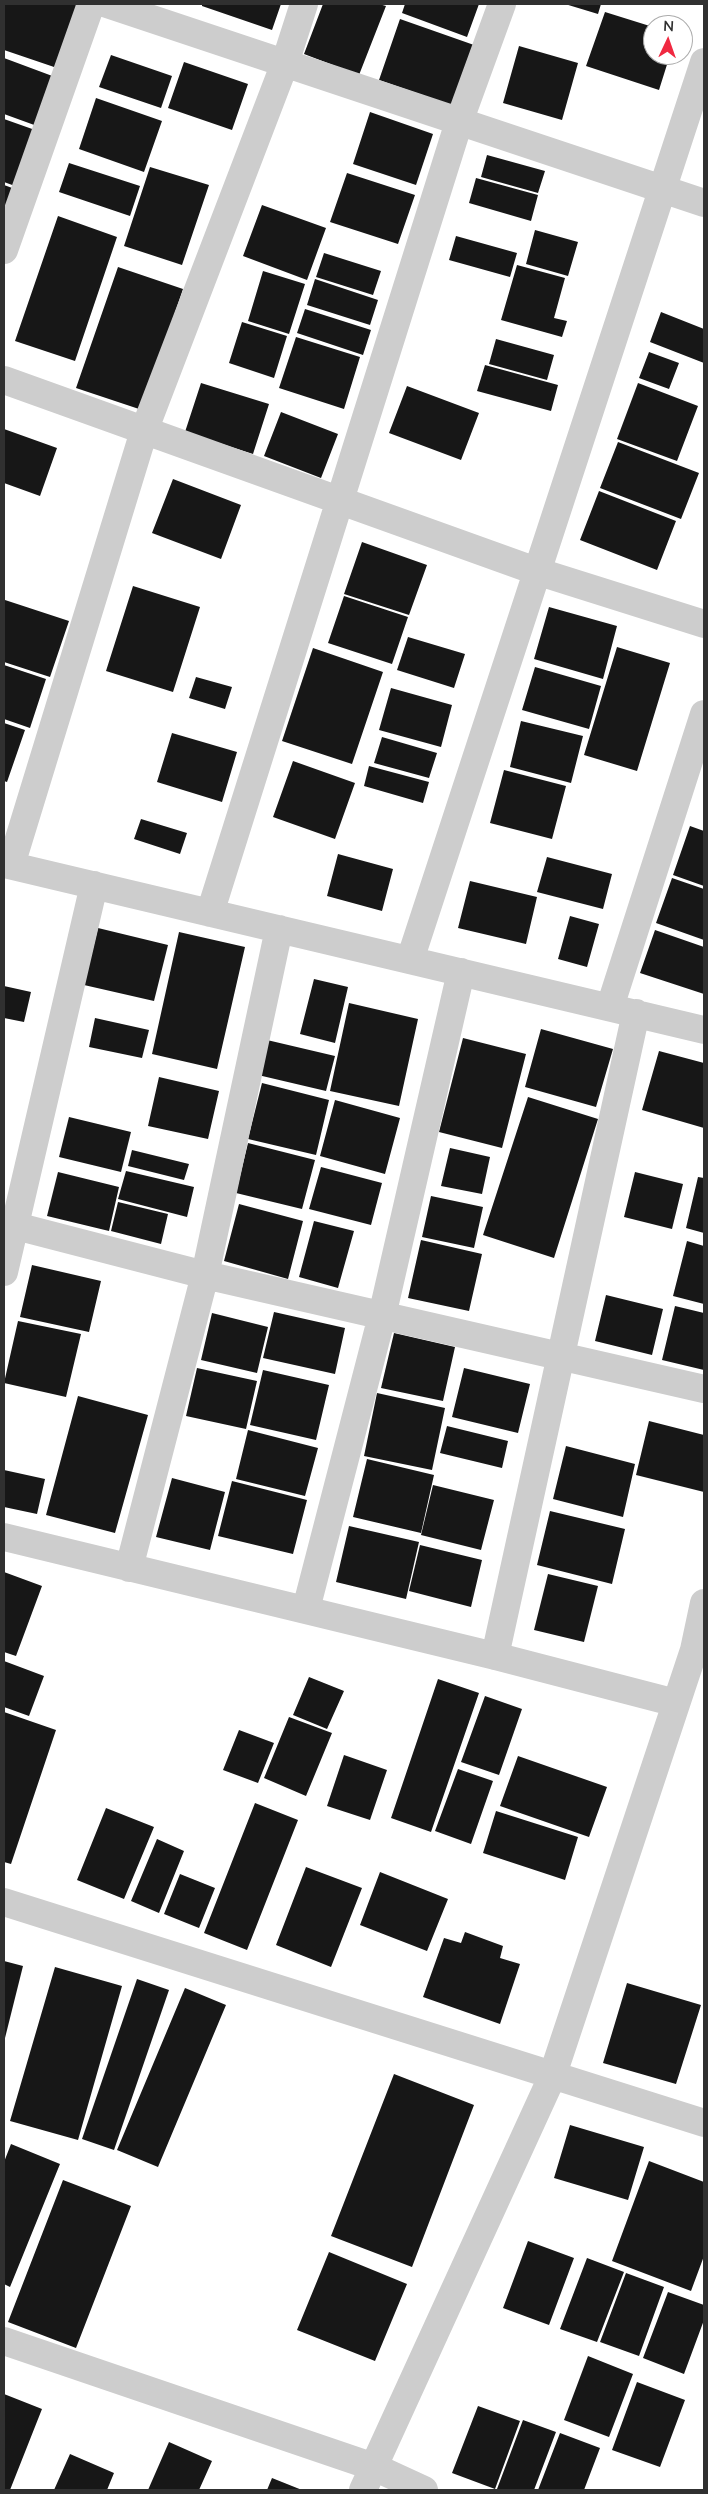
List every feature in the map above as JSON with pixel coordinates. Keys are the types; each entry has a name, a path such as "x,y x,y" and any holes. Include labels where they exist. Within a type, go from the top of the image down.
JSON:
{"street":[{"path":"4,250 90,4"},
{"path":"107,4 704,203"},
{"path":"304,4 285,63 144,431 7,865 704,1030"},
{"path":"210,913 459,122 502,4"},
{"path":"410,960 704,62"},
{"path":"4,380 536,571 704,624"},
{"path":"495,1656 562,1357 623,1010 704,714"},
{"path":"4,1272 9,1225 94,885"},
{"path":"129,1568 204,1275 280,929"},
{"path":"306,1609 382,1316 461,972"},
{"path":"9,1225 204,1275 704,1389"},
{"path":"4,1537 306,1609 676,1703"},
{"path":"368,2479 552,2077 676,1703 699,1652 704,1604"},
{"path":"4,1902 552,2077 704,2123"},
{"path":"4,2342 368,2479 424,2490"}],"building":[{"path":"4,4 72,4 79,6 57,68 4,50"},
{"path":"202,4 281,4 272,30 202,6"},
{"path":"323,4 379,4 386,6 359,75 304,54"},
{"path":"405,4 479,4 467,37 402,13"},
{"path":"565,4 601,4 598,14"},
{"path":"605,12 643,24 643,65 667,65 659,90 586,66"},
{"path":"400,19 474,45 454,106 379,80"},
{"path":"519,46 578,63 562,120 503,103"},
{"path":"111,55 172,76 161,108 99,87"},
{"path":"4,58 55,77 37,126 4,114"},
{"path":"184,62 248,84 232,130 168,108"},
{"path":"96,98 162,121 144,172 79,149"},
{"path":"370,112 433,134 416,185 353,164"},
{"path":"4,119 35,130 15,186 4,182"},
{"path":"487,155 545,171 538,193 481,177"},
{"path":"69,163 140,186 130,216 59,192"},
{"path":"150,167 209,185 182,265 124,246"},
{"path":"347,173 415,195 398,244 330,222"},
{"path":"476,178 538,195 531,221 469,203"},
{"path":"4,185 15,189 4,219"},
{"path":"262,205 326,228 307,280 243,256"},
{"path":"58,216 117,237 75,361 15,341"},
{"path":"535,230 578,242 568,276 526,264"},
{"path":"456,236 517,253 510,277 449,260"},
{"path":"324,253 381,271 373,295 316,277"},
{"path":"517,265 565,278 554,318 567,321 562,337 501,320"},
{"path":"118,267 183,289 142,410 76,388"},
{"path":"263,271 305,284 289,334 248,321"},
{"path":"315,279 378,300 370,325 307,305"},
{"path":"305,309 371,330 363,355 297,333"},
{"path":"661,312 704,329 704,363 650,342"},
{"path":"242,322 287,336 274,378 229,363"},
{"path":"296,337 360,357 344,409 279,388"},
{"path":"496,339 554,355 547,380 489,364"},
{"path":"649,352 679,363 669,389 639,378"},
{"path":"485,365 558,385 551,411 477,391"},
{"path":"201,383 269,404 253,454 185,432"},
{"path":"638,383 698,406 677,461 617,439"},
{"path":"407,386 479,413 461,460 389,433"},
{"path":"281,412 338,434 321,478 264,456"},
{"path":"4,429 57,448 40,496 4,483"},
{"path":"618,442 699,473 681,519 600,488"},
{"path":"173,479 241,505 221,559 152,533"},
{"path":"599,491 676,521 657,570 580,540"},
{"path":"362,542 427,565 409,615 344,594"},
{"path":"133,586 200,607 173,692 106,671"},
{"path":"344,596 408,617 392,664 328,643"},
{"path":"5,600 69,621 50,677 4,662"},
{"path":"549,607 617,626 603,679 534,659"},
{"path":"408,637 465,654 454,688 397,670"},
{"path":"617,647 670,663 637,771 584,755"},
{"path":"313,648 383,672 352,764 282,741"},
{"path":"4,665 46,679 30,728 4,719"},
{"path":"535,667 601,686 589,729 522,710"},
{"path":"196,677 232,687 225,709 189,698"},
{"path":"391,688 452,705 441,747 379,730"},
{"path":"521,721 583,736 571,783 510,767"},
{"path":"4,723 25,730 7,782 4,781"},
{"path":"172,733 237,752 222,802 157,782"},
{"path":"382,737 437,753 429,778 374,763"},
{"path":"293,761 355,783 335,839 273,817"},
{"path":"369,766 429,782 423,803 364,786"},
{"path":"504,770 566,786 552,839 490,823"},
{"path":"141,819 187,833 180,854 134,839"},
{"path":"690,826 704,831 704,886 673,875"},
{"path":"338,854 393,869 382,911 327,896"},
{"path":"547,857 612,874 603,909 537,892"},
{"path":"672,878 704,889 704,940 656,923"},
{"path":"470,881 537,897 526,944 458,928"},
{"path":"570,916 599,924 587,967 558,959"},
{"path":"98,928 168,945 154,1001 84,985"},
{"path":"655,930 704,947 704,994 640,973"},
{"path":"179,932 245,947 217,1069 152,1054"},
{"path":"314,979 348,987 335,1043 300,1034"},
{"path":"4,986 31,992 24,1022 4,1018"},
{"path":"349,1003 418,1019 399,1106 330,1091"},
{"path":"95,1018 149,1030 142,1058 89,1047"},
{"path":"541,1029 613,1049 596,1107 525,1087"},
{"path":"463,1038 526,1054 502,1148 439,1132"},
{"path":"267,1040 335,1056 326,1091 258,1075"},
{"path":"659,1051 704,1063 704,1128 642,1110"},
{"path":"159,1077 219,1091 208,1139 148,1126"},
{"path":"262,1083 329,1100 316,1155 248,1139"},
{"path":"528,1097 598,1119 554,1258 483,1235"},
{"path":"335,1100 400,1118 385,1174 320,1156"},
{"path":"69,1117 131,1132 121,1172 59,1157"},
{"path":"248,1143 315,1160 302,1209 236,1193"},
{"path":"450,1148 490,1157 482,1194 441,1186"},
{"path":"132,1150 189,1164 184,1180 128,1166"},
{"path":"321,1167 382,1183 371,1225 309,1209"},
{"path":"126,1171 194,1187 187,1217 118,1199"},
{"path":"58,1172 119,1187 109,1231 47,1216"},
{"path":"635,1172 683,1184 672,1229 624,1217"},
{"path":"698,1177 704,1178 704,1233 686,1228"},
{"path":"431,1196 483,1207 474,1248 422,1237"},
{"path":"118,1202 168,1214 161,1244 111,1231"},
{"path":"239,1204 303,1221 288,1279 224,1261"},
{"path":"314,1221 354,1231 338,1288 299,1277"},
{"path":"421,1240 482,1254 469,1311 408,1298"},
{"path":"687,1241 704,1246 704,1304 673,1296"},
{"path":"32,1265 101,1281 89,1332 20,1317"},
{"path":"606,1295 663,1309 652,1355 595,1341"},
{"path":"675,1306 704,1313 704,1370 662,1360"},
{"path":"274,1312 345,1328 335,1374 263,1358"},
{"path":"212,1313 268,1327 257,1373 201,1360"},
{"path":"18,1321 81,1334 66,1397 4,1383"},
{"path":"394,1333 455,1347 443,1401 381,1388"},
{"path":"197,1368 257,1381 246,1429 186,1416"},
{"path":"464,1368 530,1384 518,1433 452,1417"},
{"path":"263,1370 329,1385 316,1440 250,1425"},
{"path":"377,1393 445,1408 432,1470 364,1456"},
{"path":"78,1396 148,1415 115,1533 46,1515"},
{"path":"649,1421 704,1435 704,1492 636,1475"},
{"path":"447,1426 508,1441 502,1468 440,1453"},
{"path":"248,1430 318,1448 305,1496 236,1479"},
{"path":"566,1446 635,1464 623,1517 553,1499"},
{"path":"367,1459 434,1475 421,1533 353,1517"},
{"path":"4,1470 45,1479 37,1514 4,1507"},
{"path":"172,1478 225,1492 210,1550 156,1537"},
{"path":"232,1481 307,1500 293,1554 218,1536"},
{"path":"433,1485 494,1500 481,1550 421,1535"},
{"path":"550,1511 625,1529 612,1584 537,1565"},
{"path":"349,1526 419,1542 406,1599 336,1582"},
{"path":"420,1545 482,1560 471,1607 409,1591"},
{"path":"4,1572 42,1586 16,1656 4,1652"},
{"path":"548,1574 598,1586 584,1642 534,1630"},
{"path":"4,1661 44,1676 29,1716 4,1707"},
{"path":"309,1677 344,1691 327,1729 293,1715"},
{"path":"438,1679 479,1693 431,1832 391,1818"},
{"path":"485,1696 522,1709 499,1775 461,1762"},
{"path":"4,1712 56,1730 11,1864 4,1862"},
{"path":"289,1717 332,1733 306,1796 264,1778"},
{"path":"239,1730 274,1743 258,1783 223,1770"},
{"path":"344,1755 387,1770 370,1820 327,1806"},
{"path":"518,1756 607,1787 589,1837 500,1806"},
{"path":"458,1769 493,1781 471,1844 435,1831"},
{"path":"255,1803 298,1820 247,1950 204,1933"},
{"path":"106,1808 154,1827 124,1899 77,1880"},
{"path":"496,1811 578,1837 565,1880 483,1853"},
{"path":"157,1839 184,1851 159,1913 131,1901"},
{"path":"306,1867 362,1888 331,1967 276,1945"},
{"path":"380,1872 448,1899 427,1951 360,1925"},
{"path":"180,1874 215,1888 199,1928 164,1914"},
{"path":"465,1932 503,1946 500,1958 520,1964 500,2024 423,1997 444,1938 461,1943"},
{"path":"4,1961 23,1966 4,2042"},
{"path":"55,1967 122,1986 78,2140 10,2121"},
{"path":"137,1979 169,1990 114,2150 82,2139"},
{"path":"627,1983 701,2005 676,2084 603,2063"},
{"path":"185,1988 226,2005 158,2167 117,2150"},
{"path":"394,2074 474,2105 412,2267 331,2236"},
{"path":"570,2125 644,2147 628,2200 554,2178"},
{"path":"11,2144 60,2164 10,2287 4,2284 4,2162"},
{"path":"649,2161 704,2182 704,2256 691,2291 612,2261"},
{"path":"63,2180 131,2206 76,2348 8,2322"},
{"path":"528,2241 574,2258 549,2325 503,2308"},
{"path":"329,2252 407,2284 375,2361 297,2330"},
{"path":"587,2258 624,2272 597,2342 560,2329"},
{"path":"626,2273 664,2287 639,2356 600,2342"},
{"path":"668,2292 704,2305 704,2320 684,2374 643,2358"},
{"path":"588,2356 633,2374 609,2437 564,2420"},
{"path":"637,2382 685,2400 660,2467 612,2450"},
{"path":"4,2394 42,2409 10,2490 4,2490"},
{"path":"478,2406 520,2421 495,2489 452,2473"},
{"path":"523,2420 556,2432 534,2490 497,2489"},
{"path":"560,2433 600,2448 584,2490 538,2490"},
{"path":"169,2442 212,2461 199,2490 148,2490"},
{"path":"70,2454 114,2473 107,2490 54,2490"},
{"path":"272,2478 302,2490 267,2490"}]}
